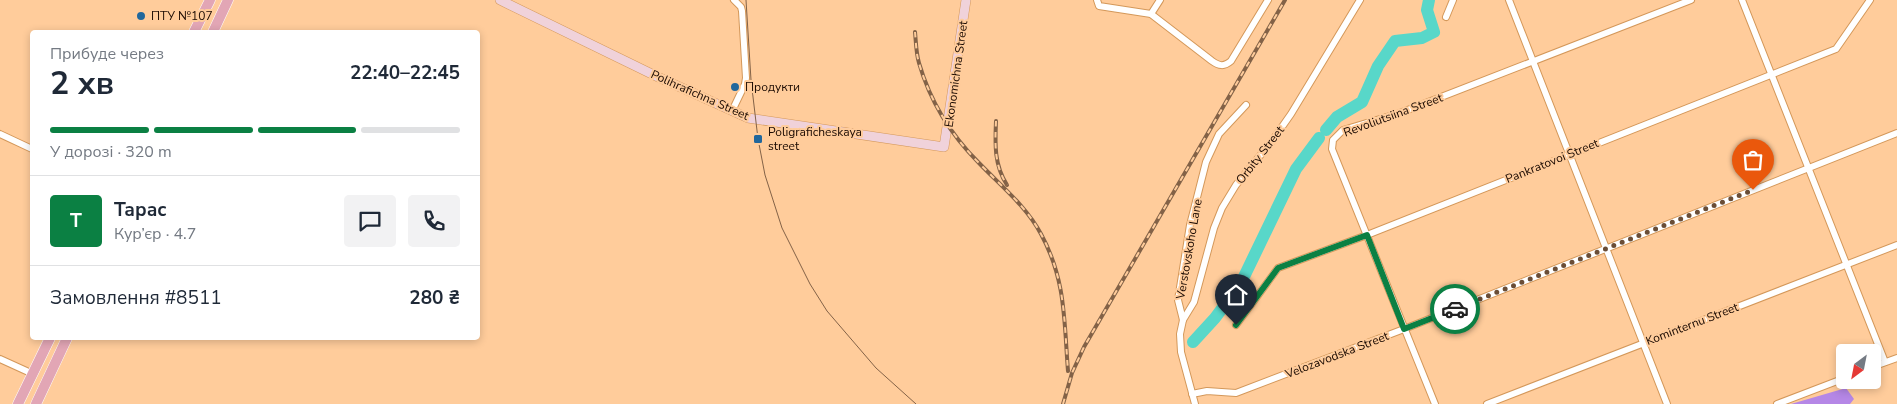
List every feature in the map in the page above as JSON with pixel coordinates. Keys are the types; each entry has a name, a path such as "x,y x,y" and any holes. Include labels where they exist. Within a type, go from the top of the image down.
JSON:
{"main road":[{"path":"195,30 210,0"},
{"path":"214,30 228,0"},
{"path":"18,404 49,340"},
{"path":"37,401 66,340"},
{"path":"42,354 44,362 48,364 56,360"},
{"path":"24,392 29,387 33,386 36,388 39,393 37,401"}],"street":[{"name":"Polihrafichna Street","path":"500,0 658,77 748,118 944,147"},
{"path":"732,110 746,78 742,11 739,4 734,0"},
{"name":"Ekonomichna Street","path":"944,147 966,0"},
{"path":"1097,0 1099,6 1151,14 1212,61 1224,66 1231,61 1238,51 1268,0"},
{"path":"1151,14 1160,0"},
{"name":"Orbity Street","path":"1183,320 1194,302 1214,228 1222,208 1236,185 1286,122 1360,0"},
{"path":"1446,17 1453,0"},
{"path":"1509,0 1667,404"},
{"name":"Revoliutsiina Street","path":"1435,404 1332,149 1333,140 1343,130 1400,114 1691,0"},
{"path":"1742,0 1885,362"},
{"name":"Pankratovoi Street","path":"1236,325 1278,268 1367,235 1836,49 1870,0"},
{"name":"Verstovskoho Lane","path":"1195,404 1180,344 1183,320 1178,300 1190,225 1206,162 1219,134 1246,105"},
{"name":"Velozavodska Street","path":"1192,394 1207,391 1236,393 1404,329 1897,133"},
{"path":"0,134 30,148"},
{"name":"Kominternu Street","path":"1487,404 1897,245"},
{"path":"0,358 33,374"},
{"path":"1881,364 1897,358"},
{"path":"1777,404 1836,381"}],"shaded area":[{"path":"1843,389 1847,389 1854,399 1850,404 1791,404"}],"waterway":[{"path":"1326,130 1337,117 1362,102 1378,66 1395,41 1422,38 1434,32 1427,10 1429,0"},
{"path":"1193,342 1215,318 1241,283 1296,169 1319,138"}],"tram line":[{"path":"746,0 751,80 758,139 765,175 782,228 810,284 827,311 876,368 916,404"}],"railway":[{"path":"1063,404 1072,373 1084,347 1285,0"},
{"path":"915,32 919,63 935,104 959,141 1028,214 1049,251 1055,268 1062,301 1068,371"},
{"path":"996,121 998,162 1007,185"}],"way so far":[{"path":"1455,309 1753,190"}],"place":[{"name":"ПТУ №107","path":"141,16"},
{"name":"Продукти","path":"735,87"},
{"name":"Poligraficheskaya street","path":"758,139"}],"route":[{"path":"1236,325 1278,268 1367,235 1404,329 1455,309"}]}
